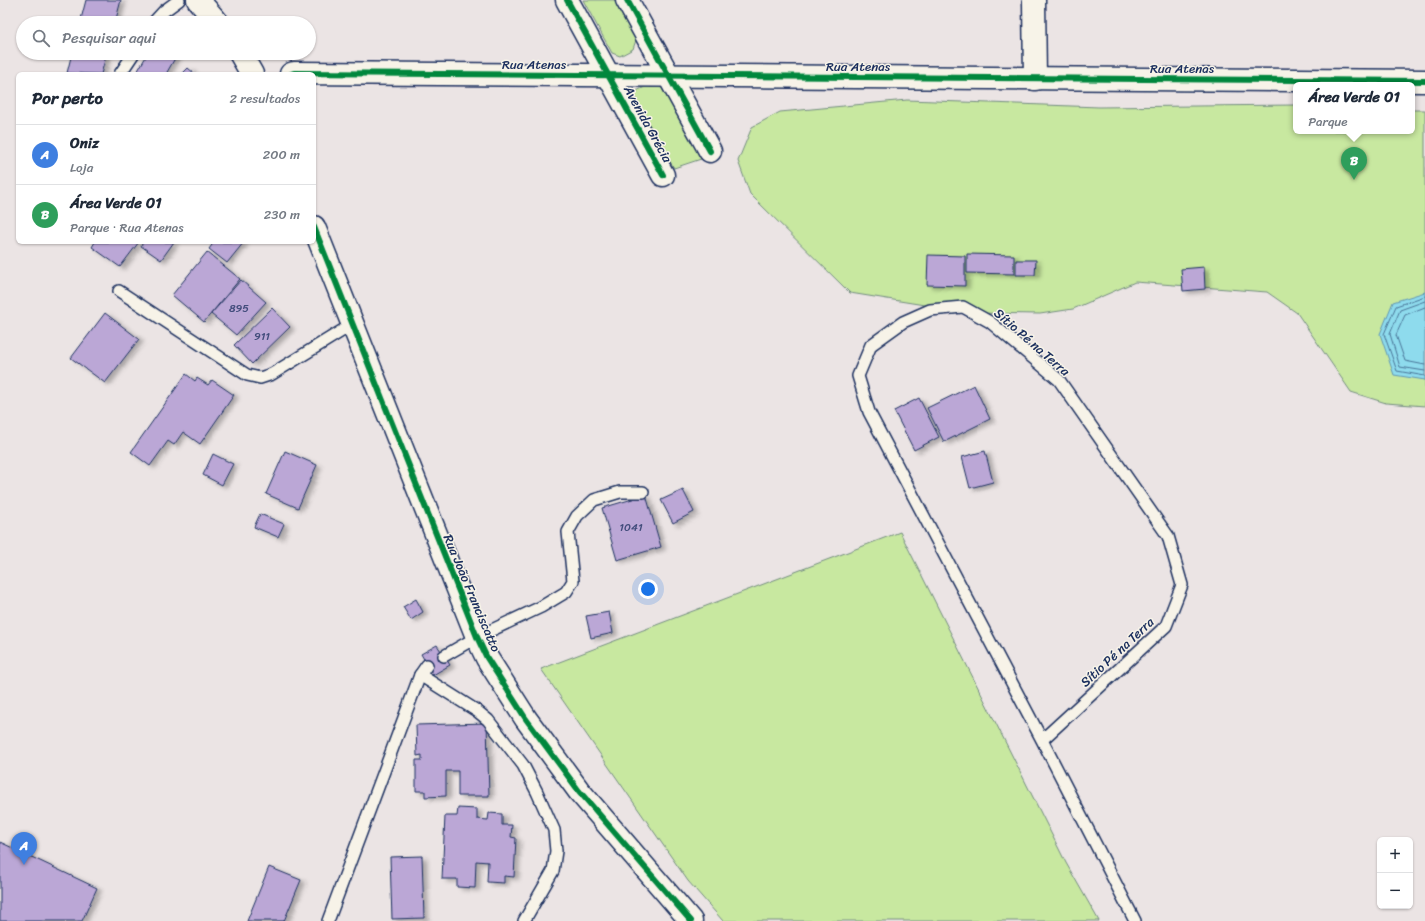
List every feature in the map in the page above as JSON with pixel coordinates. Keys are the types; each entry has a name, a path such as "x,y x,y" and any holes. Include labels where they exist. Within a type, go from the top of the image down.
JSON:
{"street":[{"path":"198,0 212,16"},
{"name":"Avenida Grécia","path":"567,0 664,175"},
{"path":"626,0 710,151"},
{"path":"1034,0 1035,78"},
{"path":"244,60 251,72"},
{"name":"Rua Atenas","path":"316,73 1425,81"},
{"name":"Rua João Franciscatto","path":"316,232 477,637 487,658 526,719 579,791 691,921"}],"lane":[{"path":"159,16 179,0"},
{"path":"121,72 129,60"},
{"path":"119,291 246,375 260,378 272,374 353,324"},
{"name":"Sítio Pé na Terra","path":"1042,740 1166,626 1182,584 1168,536 1058,380 990,322 963,308 930,310 903,322 871,345 858,376 870,412 1135,921"},
{"path":"444,656 477,637 541,607 566,592 573,581 568,532 577,516 594,500 620,492 643,492"},
{"path":"328,921 420,675 427,665"},
{"path":"420,675 478,711 488,720 523,765 554,830 556,851 553,871 524,921"}],"green space":[{"path":"583,0 617,0 637,37 633,49 620,56 612,53"},
{"path":"652,84 661,87 704,158 674,168 634,103 636,91"},
{"path":"907,100 1099,107 1293,105 1293,134 1415,134 1415,110 1425,110 1425,406 1386,403 1351,392 1297,313 1267,292 1135,282 1073,309 1040,314 974,313 850,293 750,194 738,161 752,127 780,112"},
{"path":"900,532 1066,863 1099,921 723,921 688,881 541,669"}],"water":[{"path":"1425,292 1425,380 1394,375 1380,334 1393,302"}],"building":[{"path":"86,0 121,0 117,16 82,16"},
{"path":"70,60 105,60 102,72 67,72"},
{"path":"144,60 174,60 167,72 137,72"},
{"path":"188,68 193,72 184,72"},
{"path":"94,244 137,244 120,267 92,247"},
{"path":"142,244 173,244 161,260 141,246"},
{"path":"213,244 242,244 227,263 209,249"},
{"path":"207,252 240,279 204,322 172,295"},
{"path":"967,254 1014,255 1014,274 967,273"},
{"path":"928,255 965,256 965,286 927,285"},
{"path":"1016,260 1036,260 1035,275 1016,275"},
{"path":"1204,267 1205,289 1183,291 1181,269"},
{"path":"241,280 266,302 236,335 211,314"},
{"path":"272,308 290,327 252,364 234,345"},
{"path":"105,313 139,339 105,383 71,358"},
{"path":"186,374 195,381 197,378 208,385 212,380 234,395 200,444 183,432 174,445 168,441 150,466 131,452"},
{"path":"974,385 990,419 944,442 927,408"},
{"path":"919,398 939,437 914,450 894,411"},
{"path":"285,451 317,465 298,508 266,494"},
{"path":"985,451 993,482 970,488 962,457"},
{"path":"213,454 233,464 222,485 203,475"},
{"path":"683,490 694,512 673,523 661,500"},
{"path":"646,495 661,547 617,560 602,508"},
{"path":"260,514 284,524 278,537 254,527"},
{"path":"416,599 423,612 411,620 403,607"},
{"path":"609,612 613,633 591,638 586,616"},
{"path":"437,645 450,665 433,675 421,654"},
{"path":"487,723 489,796 458,796 458,771 446,771 446,796 425,797 425,791 416,791 416,760 422,760 422,755 417,756 416,725"},
{"path":"458,808 477,809 477,819 488,820 489,813 502,814 502,825 512,825 511,837 516,838 514,877 504,876 504,883 487,882 488,862 476,861 475,888 457,887 457,879 442,879 445,816 457,816"},
{"path":"0,842 97,888 82,921 0,921"},
{"path":"422,856 424,918 392,919 390,857"},
{"path":"269,867 301,880 284,921 247,921"}],"cycle path":[{"path":"567,0 663,175"},
{"path":"627,0 710,151"},
{"path":"316,73 1425,81"},
{"path":"316,232 477,637 487,658 526,719 579,791 691,921"}],"place":[{"name":"Área Verde 01","path":"1354,180"},
{"name":"Oniz","path":"24,865"}]}
